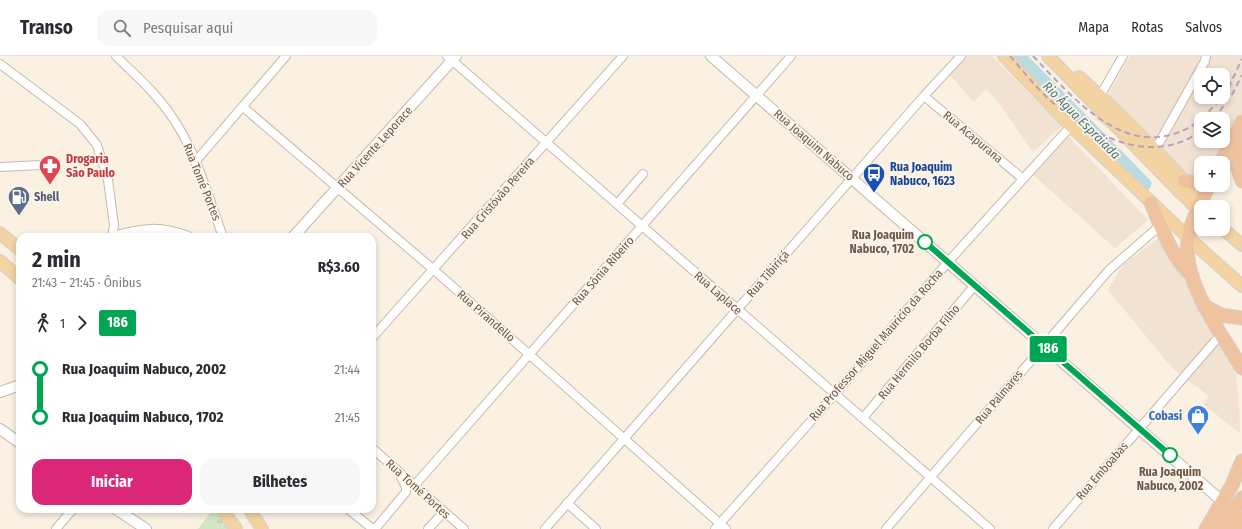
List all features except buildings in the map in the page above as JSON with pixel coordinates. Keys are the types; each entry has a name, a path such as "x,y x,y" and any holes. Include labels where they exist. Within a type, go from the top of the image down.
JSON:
{"highway":[{"path":"1224,156 1240,127"},
{"path":"1240,127 1237,166 1242,182"},
{"path":"1184,181 1194,183"},
{"path":"1152,203 1164,222 1176,257 1185,270 1192,276"},
{"path":"1194,218 1188,238 1187,248 1192,276 1204,306 1242,368"},
{"path":"1204,306 1221,315 1242,318"},
{"path":"1206,529 1223,502 1242,461"},
{"path":"1219,529 1242,498"},
{"path":"1233,529 1242,518"}],"main road":[{"path":"1004,56 1071,126 1152,203"},
{"path":"1048,56 1194,205"},
{"path":"1057,56 1155,150 1184,181 1194,200"},
{"path":"1164,222 1188,238 1242,286"},
{"path":"0,232 16,246"},
{"path":"1230,235 1242,245"},
{"path":"0,261 16,275"},
{"path":"225,513 236,529"},
{"path":"252,513 262,529"}],"street":[{"name":"Rua Tomé Portes","path":"116,56 154,93 171,115 195,162 222,233"},
{"path":"195,162 286,56"},
{"name":"Rua Cristóvão Pereira","path":"376,334 623,56"},
{"name":"Rua Joaquim Nabuco","path":"712,56 1223,502"},
{"name":"Rua Sônia Ribeiro","path":"414,486 791,56"},
{"name":"Rua Tibiriçá","path":"545,529 924,96 961,56"},
{"path":"1100,96 1123,56"},
{"name":"Rua Laplace","path":"452,58 546,143 990,529"},
{"name":"Rua Vicente Leporace","path":"297,233 452,58"},
{"path":"1155,150 1206,58"},
{"path":"0,64 80,124 97,145 108,180 114,225 113,233"},
{"name":"Rua Acapurana","path":"924,96 1022,178"},
{"name":"Rua Pirandello","path":"243,107 434,270 720,527"},
{"name":"Rua Professor Miguel Maurício da Rocha","path":"720,527 948,262 1022,178 1071,126"},
{"path":"0,167 41,165"},
{"path":"617,204 643,174"},
{"name":"Rua Palmares","path":"886,529 1109,270 1164,222"},
{"path":"137,233 148,230 164,230 174,233"},
{"name":"Rua Hermilo Borba Filho","path":"862,418 975,285"},
{"name":"Rua Emboabas","path":"1053,529 1215,341"},
{"path":"1,391 16,386"},
{"path":"0,429 16,439"},
{"name":"Rua Tomé Portes","path":"376,452 464,529"},
{"path":"353,513 374,529 406,492 406,487 398,471"},
{"path":"567,503 596,529"},
{"path":"428,529 444,512"},
{"path":"56,529 70,513"},
{"path":"122,513 146,529"}],"shaded area":[{"path":"964,56 992,56 1062,126 1033,152 996,99 986,89 974,102 948,73"},
{"path":"1130,56 1242,56 1242,114 1230,134 1230,112 1194,112 1194,148 1221,148 1216,156 1194,156 1194,177 1189,177 1094,119"},
{"path":"1068,136 1148,220 1115,248 1031,173"},
{"path":"1159,238 1214,325 1235,366 1239,400 1240,433 1203,404 1209,396 1173,369 1108,290 1123,265"}],"green space":[{"path":"210,513 216,513 228,529 198,529"}],"waterway":[{"name":"Rio Água Espraiada","path":"1019,56 1145,184"}],"railway":[{"path":"1010,56 1039,89 1058,107 1074,119 1109,138 1127,144 1146,147 1165,146 1183,141 1194,135"},
{"path":"1033,56 1088,110 1108,124 1129,134 1152,137 1176,133 1194,124"},
{"path":"1230,85 1242,59"},
{"path":"1219,112 1233,93 1242,75"},
{"path":"1208,112 1216,104"}],"bus line":[{"name":"186","path":"925,242 1170,455"}],"place":[{"name":"Drogaria São Paulo","path":"50,186"},
{"name":"Rua Joaquim Nabuco, 1623","path":"874,194"},
{"name":"Shell","path":"19,216"},
{"name":"Rua Joaquim Nabuco, 1702","path":"925,242"},
{"name":"Cobasi","path":"1198,436"},
{"name":"Rua Joaquim Nabuco, 2002","path":"1170,455"}]}
